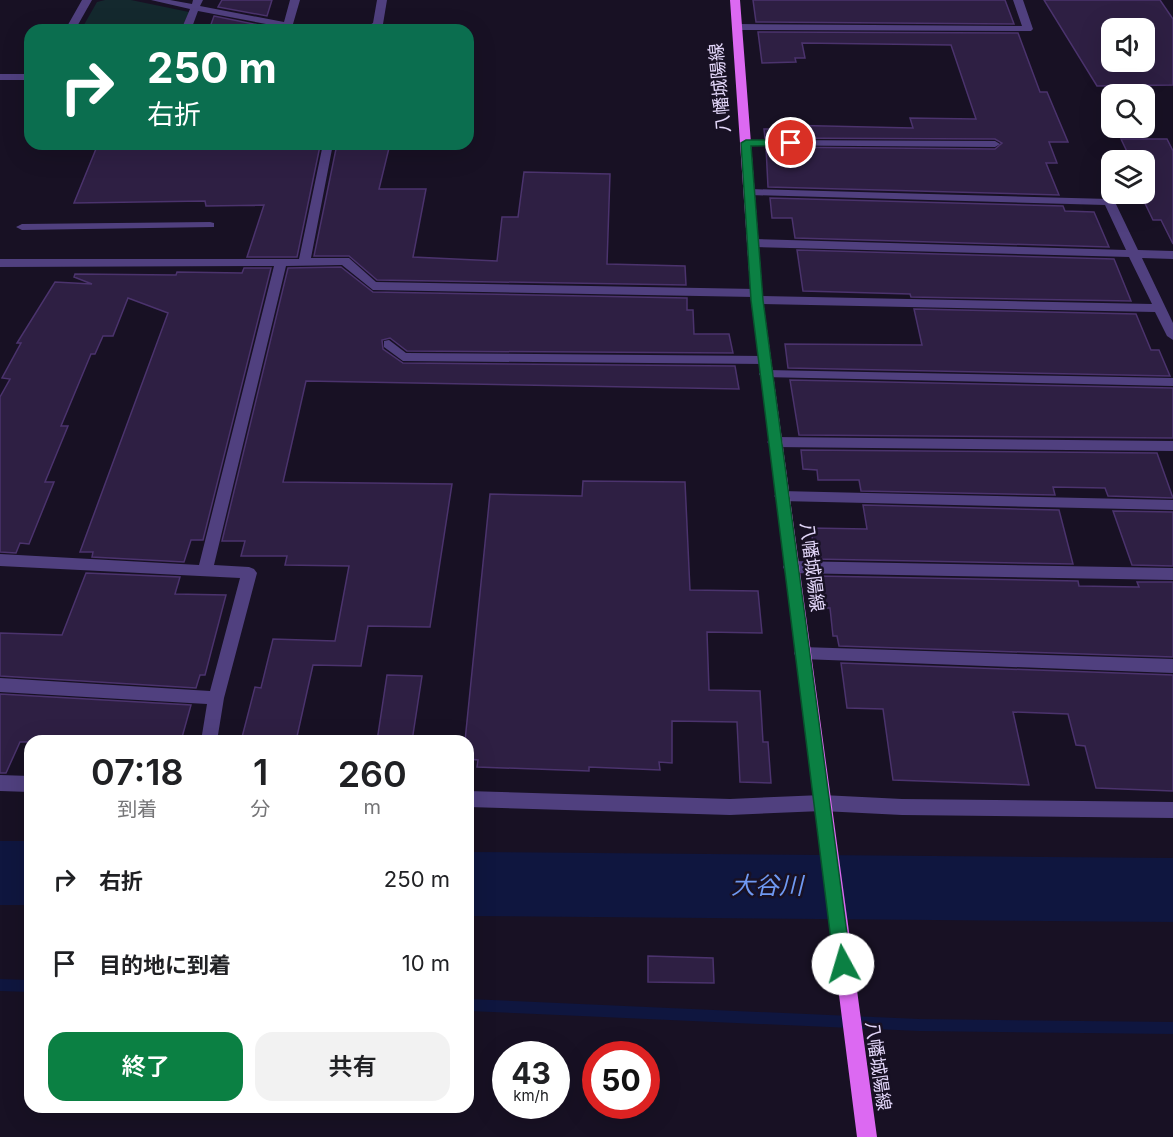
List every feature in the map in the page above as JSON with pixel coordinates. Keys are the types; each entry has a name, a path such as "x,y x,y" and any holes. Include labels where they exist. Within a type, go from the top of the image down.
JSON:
{"main road":[{"name":"八幡城陽線","path":"735,0 757,297 764,360 867,1137"}],"street":[{"path":"73,24 87,0"},
{"path":"156,0 196,4 271,24"},
{"path":"287,24 296,0"},
{"path":"378,24 382,0"},
{"path":"737,27 1028,28 1018,0"},
{"path":"188,24 196,4"},
{"path":"0,77 24,77"},
{"path":"746,143 995,144"},
{"path":"304,262 327,150"},
{"path":"750,192 1108,202 1173,336"},
{"path":"22,227 210,225"},
{"path":"754,243 1135,256 1173,255"},
{"path":"0,263 345,261 373,286 1159,308"},
{"path":"205,572 281,262"},
{"path":"389,344 404,357 764,360"},
{"path":"766,374 1173,382"},
{"path":"774,442 1173,446"},
{"path":"781,496 1173,505"},
{"path":"0,560 249,573 216,698 210,735"},
{"path":"790,567 1173,574"},
{"path":"802,654 1173,666"},
{"path":"0,685 216,698"},
{"path":"0,783 24,784"},
{"path":"474,799 823,809 902,807 1173,810"}],"green space":[{"path":"131,0 189,12 184,24 84,24 97,2"}],"building":[{"path":"222,0 272,0 267,16 218,7"},
{"path":"753,0 1005,0 1014,24 756,22"},
{"path":"1044,0 1160,0 1173,19 1173,85 1101,84 1097,86"},
{"path":"214,16 254,24 211,24"},
{"path":"758,32 1018,33 1040,92 1047,92 1068,142 1049,142 1057,163 1046,163 1059,195 768,187 766,147 995,149 1002,143 995,139 765,138 764,129 782,129 781,125 913,128 910,118 976,119 951,45 802,43 805,58 795,58 796,62 762,63"},
{"path":"1121,139 1167,139 1173,151 1173,244 1161,220 1153,220 1145,204 1155,204 1155,150 1126,150"},
{"path":"96,150 319,150 297,257 247,257 264,205 206,206 205,201 74,203"},
{"path":"336,150 389,150 379,189 426,189 413,257 497,261 502,217 518,217 524,172 610,174 607,264 685,266 686,285 377,280 349,256 314,256"},
{"path":"770,198 1063,206 1065,211 1094,212 1109,247 795,238 792,218 772,218"},
{"path":"797,250 1114,259 1131,301 911,297 910,294 803,291"},
{"path":"341,267 373,292 687,298 687,310 693,310 694,334 729,334 733,353 407,351 390,338 382,340 383,349 403,363 735,366 739,389 306,381 283,482 452,484 430,627 368,626 361,666 313,665 297,735 243,735 255,687 261,688 273,639 335,641 349,566 285,565 287,556 241,556 245,541 222,541 288,268"},
{"path":"244,268 271,268 203,540 191,540 184,562 92,557 93,552 80,552 168,313 128,298 113,336 103,336 95,354 91,354 61,426 68,426 45,482 54,482 29,544 20,543 16,553 0,552 0,397 10,379 2,378 21,343 17,343 55,282 92,284 74,277 75,274 242,273"},
{"path":"914,309 1136,314 1151,350 1159,350 1170,376 788,368 785,344 922,345"},
{"path":"790,380 1173,388 1173,438 799,435"},
{"path":"801,450 1157,453 1173,498 1108,496 1105,488 1053,487 1055,495 861,491 859,480 818,480 817,470 803,469"},
{"path":"583,481 685,482 690,590 758,591 762,633 707,632 709,690 760,691 763,742 768,742 771,783 740,782 737,722 672,721 672,763 659,762 660,770 589,767 589,771 477,767 478,760 474,760 474,735 466,735 490,494 582,496"},
{"path":"863,505 1059,510 1073,564 815,559 811,528 867,529"},
{"path":"1113,511 1173,512 1173,566 1132,565"},
{"path":"86,573 180,577 175,594 226,595 205,675 200,675 196,688 0,676 0,633 62,635"},
{"path":"817,576 1078,581 1079,586 1139,587 1137,582 1173,582 1173,657 839,646 837,636 833,636 830,608 821,608"},
{"path":"841,663 1173,675 1173,791 1096,788 1085,746 1076,745 1068,714 1013,712 1029,785 893,780 883,709 847,708"},
{"path":"387,675 422,676 413,735 378,735"},
{"path":"0,694 191,705 183,735 24,735 24,742 20,742 6,773 0,773"},
{"path":"648,956 713,958 714,983 648,982"}],"waterway":[{"name":"大谷川","path":"0,873 24,873"},
{"name":"大谷川","path":"474,884 1173,890"},
{"path":"0,985 24,986"},
{"path":"474,1005 919,1025 1173,1028"}],"route":[{"path":"791,143 746,143 757,300 843,964"}]}
